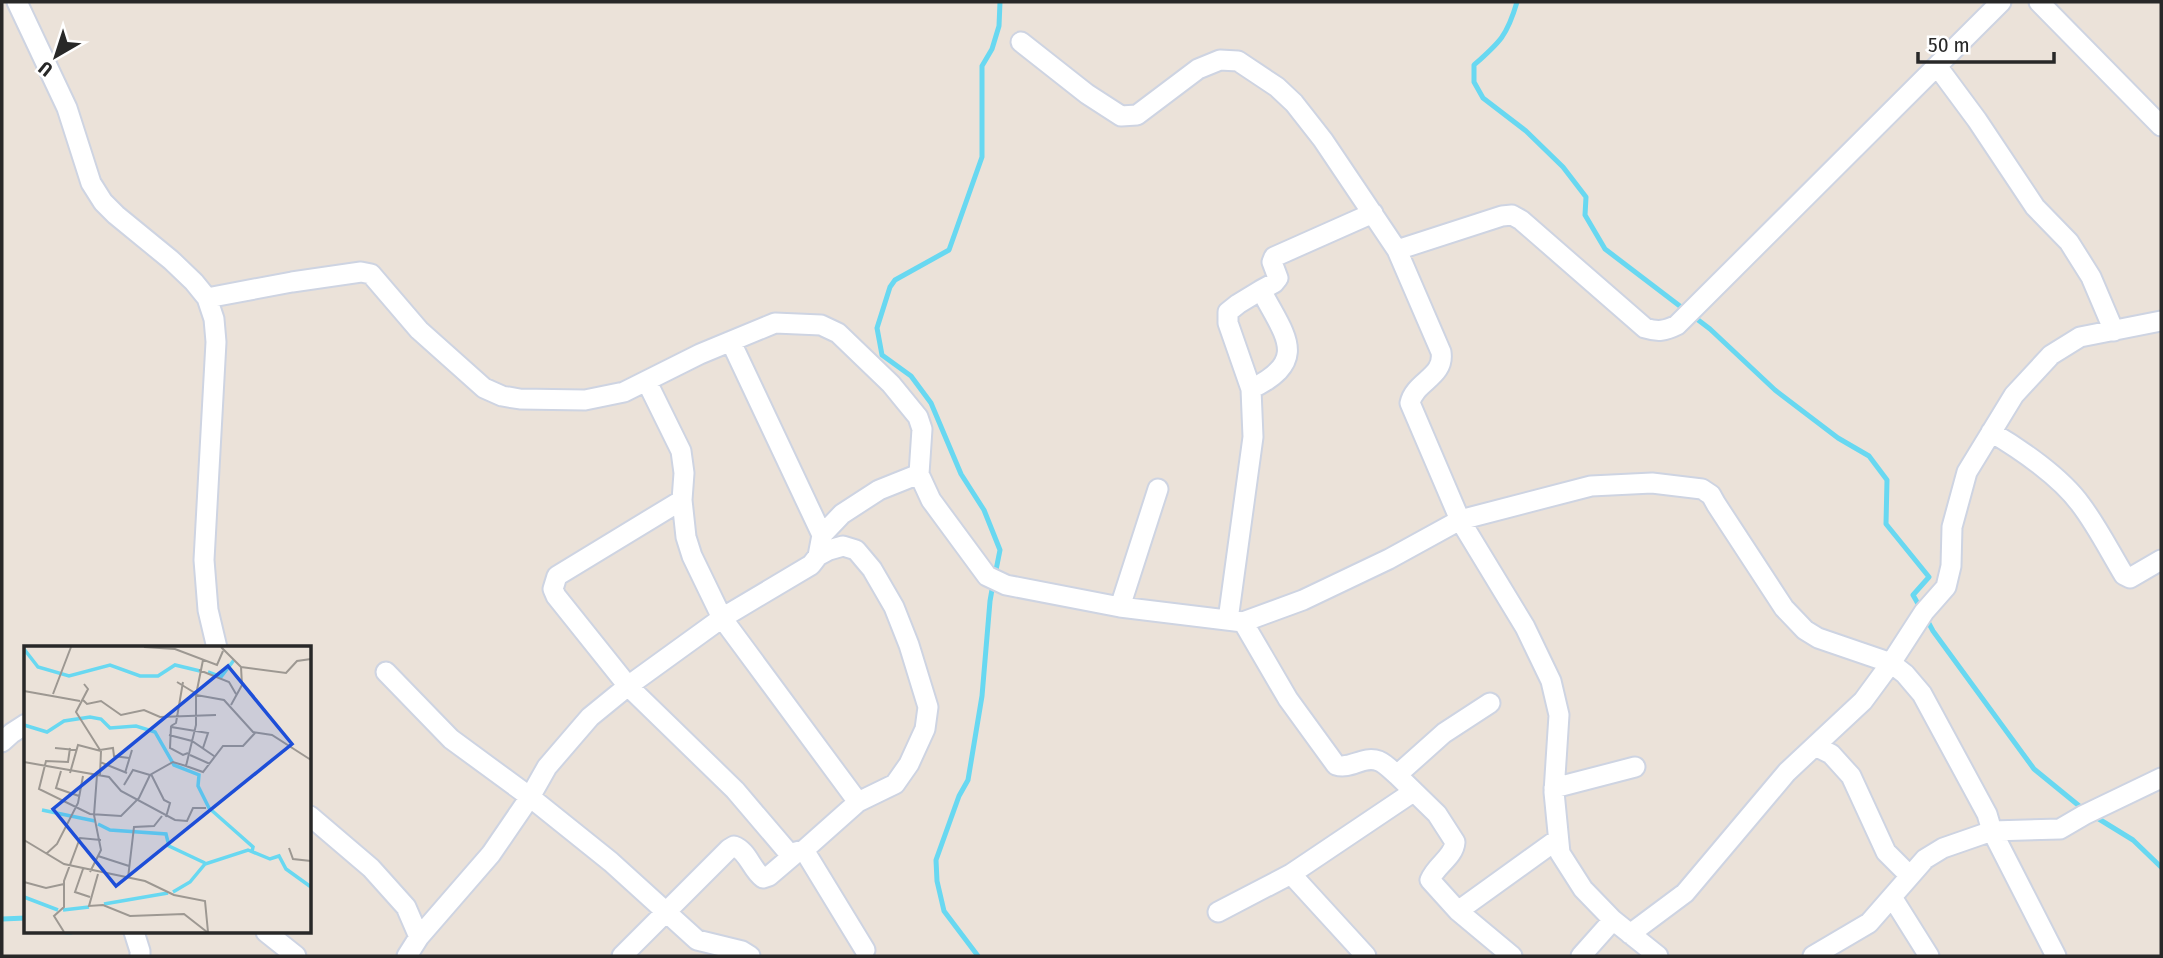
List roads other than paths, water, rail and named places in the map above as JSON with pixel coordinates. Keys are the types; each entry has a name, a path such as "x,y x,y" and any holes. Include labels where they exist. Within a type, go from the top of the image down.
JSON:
{"street":[{"path":"17,2 67,108 91,183 103,202 116,215 194,282 207,298 214,318 216,342 204,560 208,610 217,646"},
{"path":"1397,250 1512,215 1645,328 1657,332 1666,330 1677,325 2001,2"},
{"path":"2039,2 2161,126"},
{"path":"1021,41 1087,94 1121,116 1137,115 1198,69 1220,60 1238,61 1277,87 1294,103 1323,140 1397,250 1441,352 1443,362 1439,370 1416,391 1410,403 1460,520 1525,627 1551,681 1559,715 1554,788 1560,853 1583,889 1613,920 1658,956"},
{"path":"1937,66 2035,207 2069,242 2091,277 2114,331"},
{"path":"1373,212 1274,257 1272,262 1278,278 1274,283 1228,313 1228,323 1251,389 1253,437 1236,621 1331,761 1343,767 1363,760 1380,761 1437,814 1455,842 1455,847 1430,880 1458,911 1511,956"},
{"path":"207,298 365,272 375,277 419,330 484,388 502,397 552,400 585,400 624,391 700,354 775,323 821,325 838,333 891,384 918,417 922,429 919,474 931,500 987,576 1006,585 1120,607 1236,621 1328,588 1389,559 1460,520 1591,486 1652,483 1702,489 1711,495 1784,608 1805,630 1818,638 1891,663 1905,674 1922,694 1987,814 1992,831 2056,956"},
{"path":"1251,389 1281,368 1289,352 1285,337 1261,290"},
{"path":"1630,934 1685,893 1787,772 1863,701 1891,663 1924,612 1945,587 1951,566 1952,527 1966,472 2014,395 2051,355 2080,337 2161,320"},
{"path":"731,342 822,535"},
{"path":"647,382 681,451 686,537 692,556 722,618 858,802"},
{"path":"1991,432 2014,445 2080,503 2124,575 2130,578 2136,576 2161,560"},
{"path":"818,556 822,535 842,514 879,490 919,474"},
{"path":"1120,607 1158,489"},
{"path":"682,500 557,576 553,589 628,685 735,790 787,851 800,851"},
{"path":"407,956 419,937 491,854 547,767 590,717 628,685 722,618 811,565 818,556 843,546 856,550 872,569 894,607 928,707 925,729 909,764 895,784 858,802 769,876 763,878 758,874 740,848 734,846 622,956"},
{"path":"386,672 451,739 530,796 611,862 697,940 742,951 750,956"},
{"path":"1397,775 1444,733 1490,703"},
{"path":"2,742 24,725"},
{"path":"1815,746 1831,754 1851,776 1886,852 1910,876"},
{"path":"1554,788 1634,767"},
{"path":"1813,956 1870,923 1925,859 1943,848 1992,831 2060,829 2161,778"},
{"path":"1218,912 1291,874 1413,792"},
{"path":"312,818 371,868 406,907 419,937"},
{"path":"1458,911 1558,839"},
{"path":"800,851 866,950"},
{"path":"1291,874 1366,956"},
{"path":"1892,897 1929,956"},
{"path":"1581,956 1613,920"},
{"path":"134,934 140,956"},
{"path":"268,934 296,956"}],"waterway":[{"path":"995,575 1000,550 984,510 961,474 931,403 911,376 882,355 877,328 890,287 895,280 949,250 982,157 982,66 992,49 999,26 1000,2"},
{"path":"1517,2 1502,38 1474,65 1474,82 1483,98 1526,131 1563,167 1586,197 1585,215 1605,249 1710,329 1775,390 1838,438 1869,456 1887,480 1886,524 1929,577 1913,595 1921,609"},
{"path":"978,956 944,911 937,881 936,860 959,796 968,780 982,696 993,584"},
{"path":"1926,618 2034,769 2083,809"},
{"path":"2094,816 2133,840 2161,867"},
{"path":"2,919 24,918"}]}
